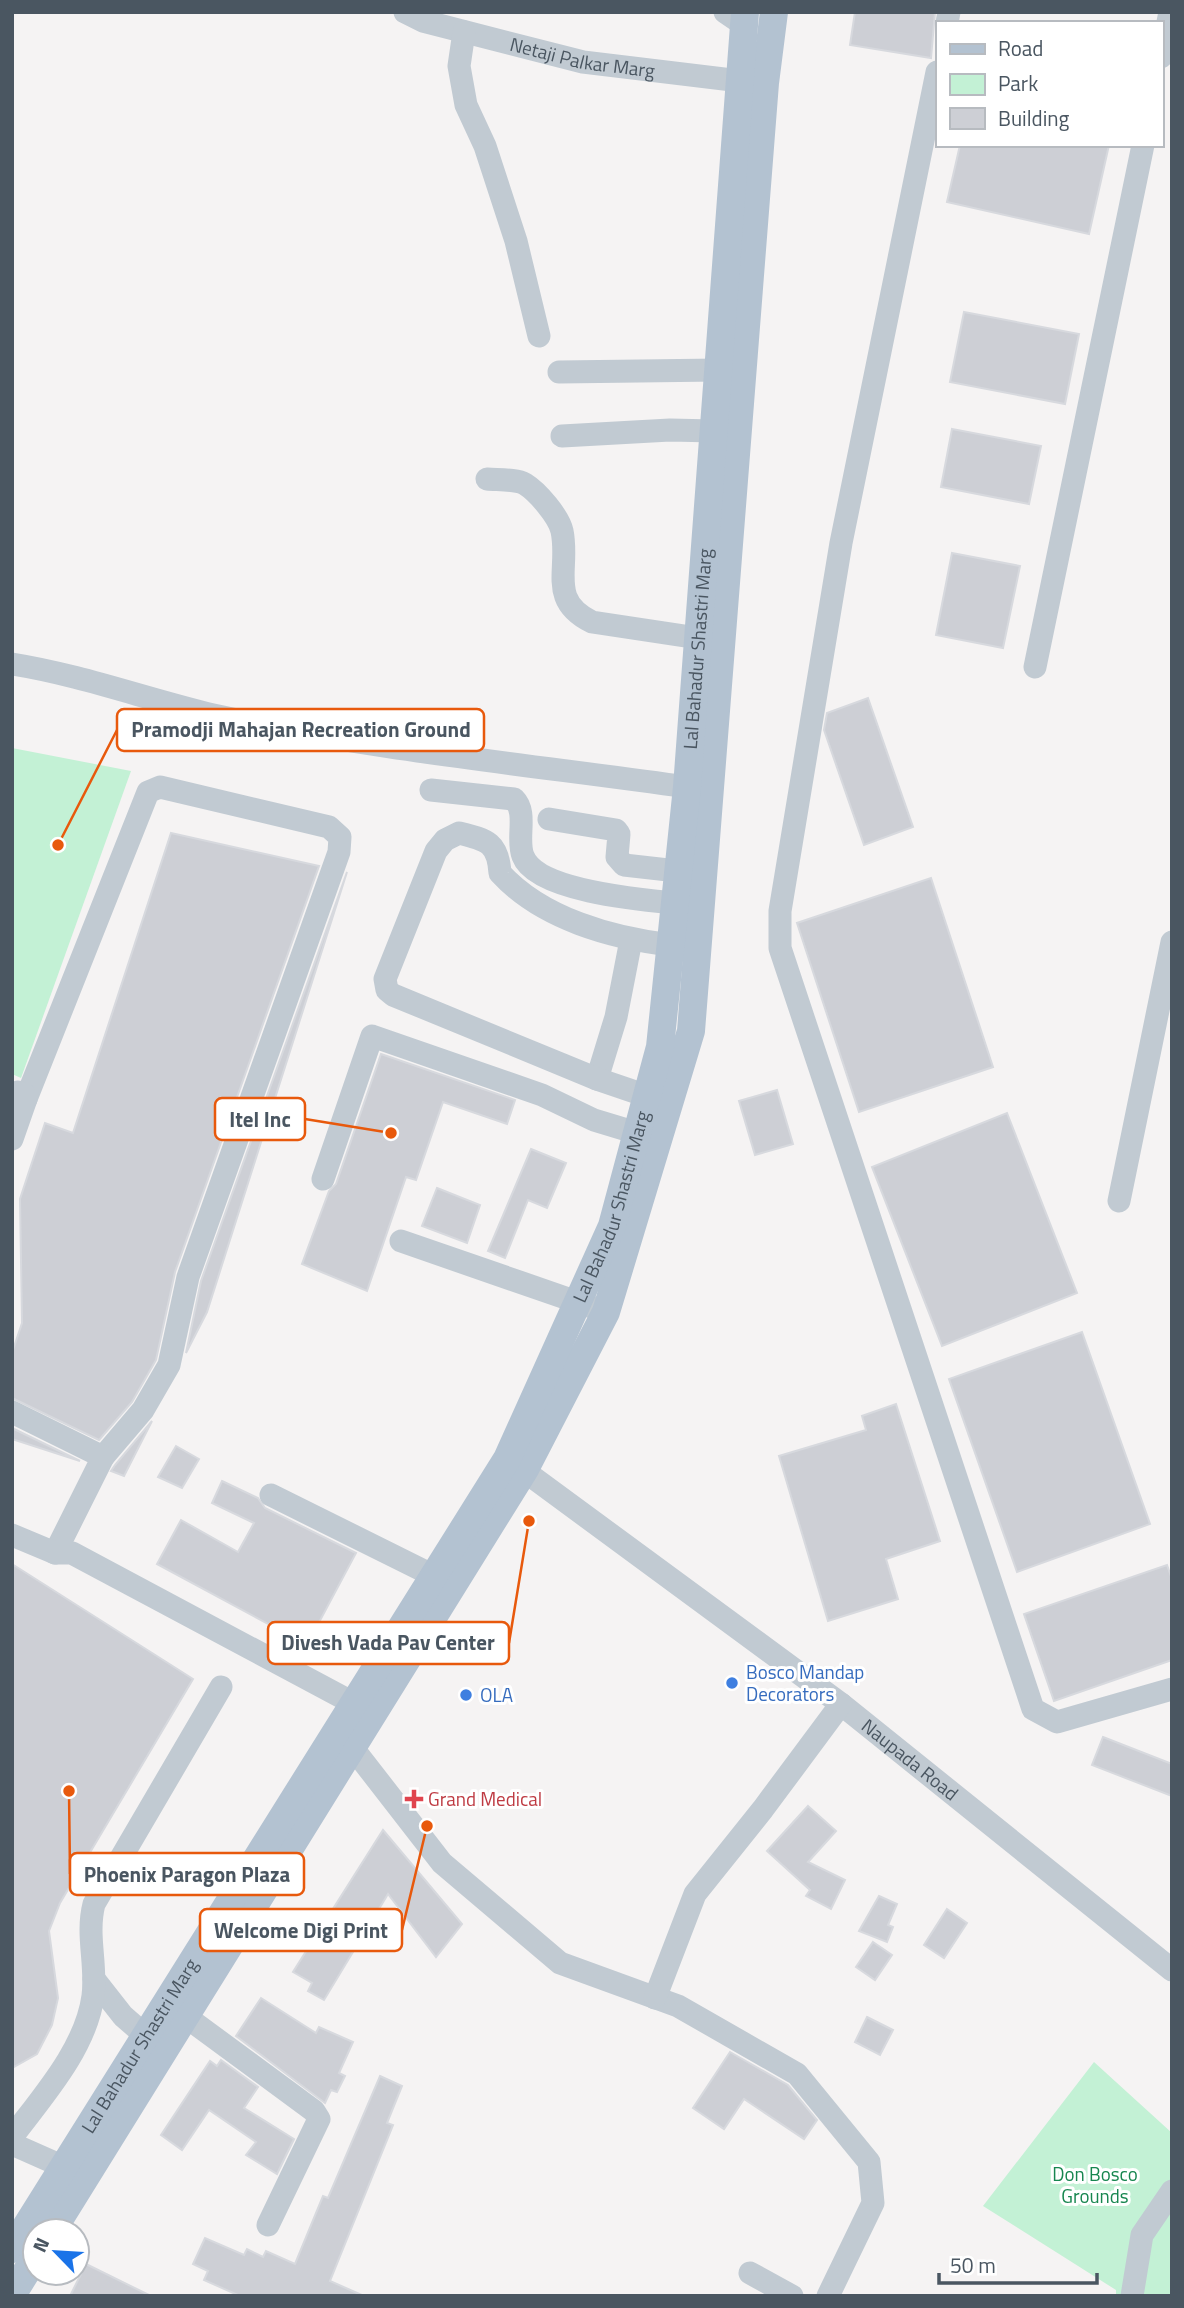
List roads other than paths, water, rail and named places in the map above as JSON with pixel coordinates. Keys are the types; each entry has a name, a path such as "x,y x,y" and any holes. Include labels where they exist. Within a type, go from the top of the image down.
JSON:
{"main road":[{"name":"Lal Bahadur Shastri Marg","path":"698,786 698,638 719,370 753,82 774,12"},
{"name":"Lal Bahadur Shastri Marg","path":"36,2217 185,2016 352,1747 606,1312 691,1031 691,872 753,82 738,16"},
{"name":"Lal Bahadur Shastri Marg","path":"34,2217 434,1576 516,1464 578,1302 612,1226 626,1130 647,1096 662,1030 676,902 691,872"},
{"path":"662,1030 691,1031"}],"street":[{"name":"Netaji Palkar Marg","path":"405,12 423,21 583,62 753,82"},
{"path":"1163,47 1170,12"},
{"path":"464,32 459,66 466,104 485,146 516,241 539,336"},
{"path":"936,77 841,543 780,911 780,948 1033,1709 1057,1722 1172,1689"},
{"path":"1035,667 1143,147"},
{"path":"558,372 719,370"},
{"path":"562,436 670,430 714,432"},
{"path":"487,479 524,483 548,509 562,530 562,575 566,602 576,614 592,622 698,638"},
{"path":"12,664 52,670 213,715 388,745 698,786"},
{"path":"16,1094 148,792 160,787 330,827 340,837 339,852 188,1278 169,1365 143,1410 103,1457 55,1553"},
{"path":"431,790 514,799 521,813 523,856 528,864 542,873 578,889 598,894 676,902"},
{"path":"549,819 616,830 619,834 617,857 624,866 691,872"},
{"path":"647,1096 597,1079 393,995 387,990 385,979 436,851 445,840 459,834 493,845 499,853 500,873 544,907 631,940 671,945"},
{"path":"12,1139 16,1094 79,922"},
{"path":"597,1079 616,1017 631,940"},
{"path":"1119,1201 1172,942"},
{"path":"323,1179 372,1036 542,1095 594,1120 626,1130"},
{"path":"401,1241 606,1312"},
{"path":"12,1412 103,1457"},
{"name":"Naupada Road","path":"516,1464 841,1704 1172,1970"},
{"path":"271,1495 434,1576"},
{"path":"12,1535 55,1553 66,1566 349,1709"},
{"path":"12,2137 63,2066 80,2034 93,1989 89,1924 94,1903 221,1687"},
{"path":"655,1998 695,1894 841,1704"},
{"path":"352,1747 442,1863 560,1963 655,1998 715,2025 797,2074 869,2162 873,2203 828,2296"},
{"path":"93,1989 114,2029 142,2044"},
{"path":"185,2016 314,2111 319,2119 268,2225"},
{"path":"12,2144 64,2167"},
{"path":"1132,2296 1142,2235 1172,2191"},
{"path":"750,2273 792,2296"}],"place":[{"name":"Pramodji Mahajan Recreation Ground","path":"58,845"},
{"name":"Itel Inc","path":"391,1133"},
{"name":"Divesh Vada Pav Center","path":"529,1521"},
{"name":"Bosco Mandap Decorators","path":"732,1683"},
{"name":"OLA","path":"466,1695"},
{"name":"Phoenix Paragon Plaza","path":"69,1791"},
{"name":"Grand Medical","path":"414,1799"},
{"name":"Welcome Digi Print","path":"427,1826"}],"park label":[{"name":"Don Bosco Grounds","path":"1095,2185"}]}
